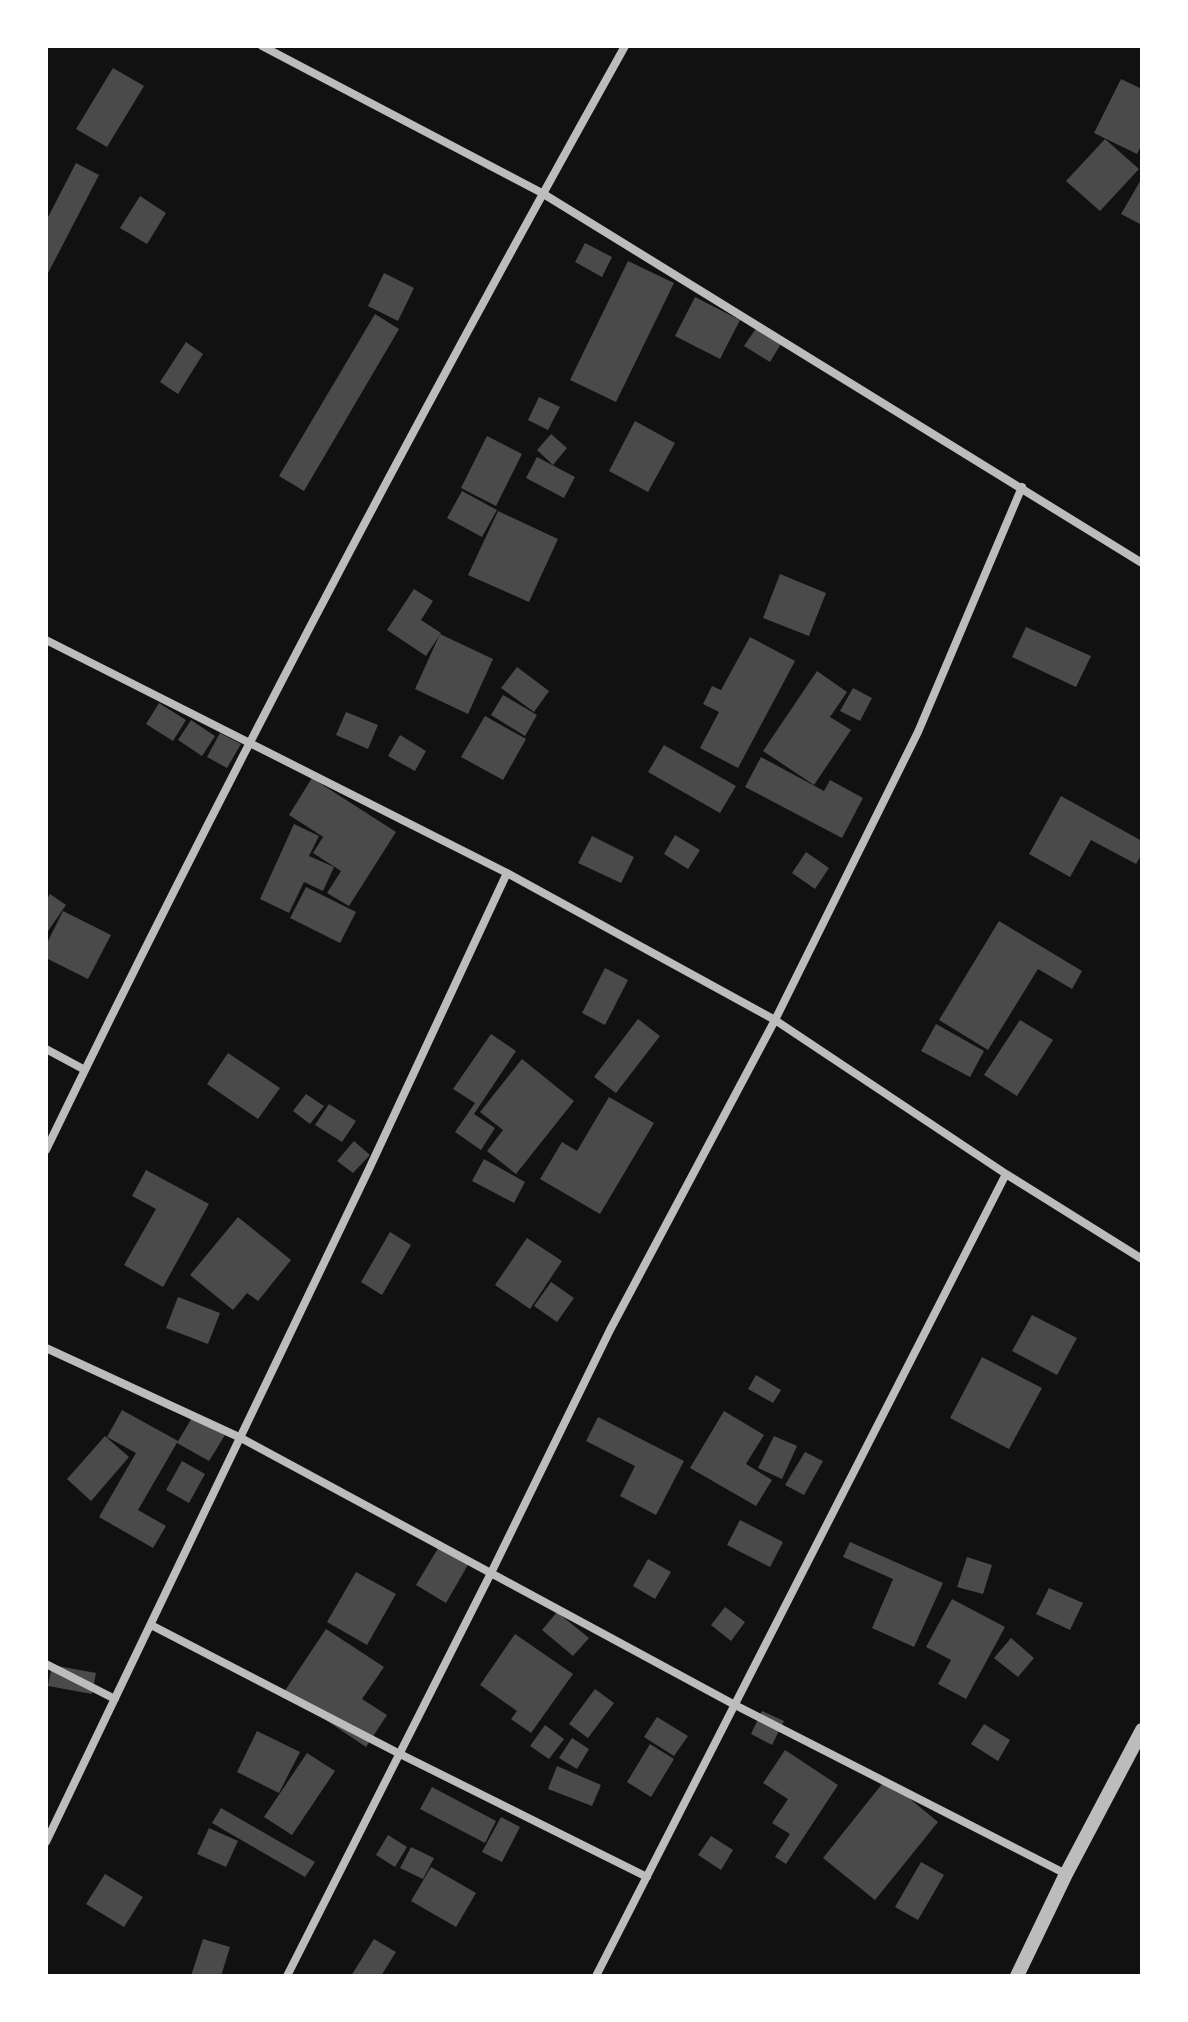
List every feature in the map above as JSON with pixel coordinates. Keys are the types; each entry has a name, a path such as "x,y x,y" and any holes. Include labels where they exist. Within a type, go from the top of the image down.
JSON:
{"street":[{"path":"262,46 542,193 1142,563"},
{"path":"46,1150 249,742 542,193 625,46"},
{"path":"287,1976 610,1330 775,1020 918,732 1022,487"},
{"path":"46,640 507,873 775,1020 1006,1174 1142,1259"},
{"path":"46,1842 241,1438 507,873"},
{"path":"46,1049 85,1070"},
{"path":"596,1976 1006,1174"},
{"path":"46,1348 241,1438 735,1705 1066,1874"},
{"path":"151,1625 647,1877"},
{"path":"46,1664 115,1699"},
{"path":"1017,1976 1066,1874 1142,1730"}],"building":[{"path":"113,68 144,86 107,147 76,129"},
{"path":"1121,79 1142,89 1142,144 1137,154 1094,133"},
{"path":"1105,139 1139,169 1100,211 1066,181"},
{"path":"76,163 99,175 46,277 46,221"},
{"path":"1142,178 1142,225 1121,214"},
{"path":"140,196 166,213 147,244 120,228"},
{"path":"585,243 612,257 602,277 575,262"},
{"path":"628,261 674,283 616,402 570,380"},
{"path":"384,273 414,288 398,321 368,306"},
{"path":"695,297 740,320 720,359 675,336"},
{"path":"375,314 399,329 304,491 279,476"},
{"path":"759,324 784,339 770,362 744,346"},
{"path":"186,342 203,354 178,394 160,382"},
{"path":"539,397 560,407 548,430 528,420"},
{"path":"635,421 675,443 648,492 609,471"},
{"path":"551,434 567,448 553,465 537,450"},
{"path":"487,436 522,454 496,506 461,488"},
{"path":"537,457 575,477 564,498 526,478"},
{"path":"462,491 497,510 482,537 447,518"},
{"path":"498,511 558,539 529,602 468,575"},
{"path":"780,574 826,593 809,636 763,618"},
{"path":"414,589 433,601 421,620 441,633 426,656 387,630"},
{"path":"1026,627 1091,656 1076,687 1012,657"},
{"path":"440,634 493,659 468,714 415,689"},
{"path":"750,637 795,661 738,768 700,748 719,712 703,704 712,686 721,690"},
{"path":"517,667 549,691 534,712 501,688"},
{"path":"817,671 847,692 830,717 851,730 814,785 763,751"},
{"path":"853,688 872,698 860,721 840,711"},
{"path":"503,695 537,715 525,736 491,715"},
{"path":"159,703 186,720 173,741 146,724"},
{"path":"346,712 378,725 368,749 336,735"},
{"path":"485,716 526,739 503,780 461,757"},
{"path":"191,720 215,736 202,756 178,740"},
{"path":"220,733 241,744 227,768 207,757"},
{"path":"400,735 426,751 415,771 388,756"},
{"path":"664,745 736,786 720,813 648,772"},
{"path":"761,757 824,791 830,780 863,798 842,838 745,787"},
{"path":"312,778 396,832 349,906 327,893 341,871 313,853 325,838 289,815"},
{"path":"1061,796 1142,841 1142,854 1136,864 1091,840 1070,877 1029,854"},
{"path":"294,824 319,836 309,856 334,867 323,891 304,882 289,913 260,899"},
{"path":"675,835 700,850 688,869 664,854"},
{"path":"592,836 634,857 621,883 578,863"},
{"path":"806,852 829,868 815,889 792,873"},
{"path":"306,887 356,912 340,943 290,918"},
{"path":"50,894 66,905 46,934 46,900"},
{"path":"63,911 111,935 88,979 46,958 46,945"},
{"path":"999,921 1082,971 1072,989 1038,969 988,1050 939,1020"},
{"path":"605,968 628,980 605,1025 582,1013"},
{"path":"638,1019 660,1036 616,1093 594,1077"},
{"path":"1020,1020 1053,1040 1017,1096 984,1075"},
{"path":"936,1024 984,1051 970,1077 921,1051"},
{"path":"491,1034 516,1051 474,1114 495,1128 481,1150 455,1132 475,1103 453,1089"},
{"path":"228,1053 280,1088 258,1119 207,1084"},
{"path":"522,1059 574,1101 516,1174 487,1151 503,1130 480,1112"},
{"path":"306,1094 324,1106 310,1124 293,1111"},
{"path":"609,1097 654,1123 600,1214 540,1179 562,1142 577,1151"},
{"path":"329,1104 356,1121 342,1142 315,1125"},
{"path":"354,1141 370,1155 353,1173 337,1161"},
{"path":"484,1159 525,1182 514,1203 472,1181"},
{"path":"146,1170 209,1204 163,1287 124,1265 156,1209 132,1196"},
{"path":"238,1217 291,1260 258,1301 247,1293 233,1310 190,1275"},
{"path":"390,1232 411,1245 382,1295 361,1282"},
{"path":"527,1238 562,1261 530,1309 495,1285"},
{"path":"551,1282 574,1298 557,1322 534,1306"},
{"path":"178,1297 220,1313 208,1344 166,1328"},
{"path":"1032,1315 1077,1338 1057,1375 1012,1351"},
{"path":"982,1357 1042,1388 1009,1449 950,1418"},
{"path":"756,1375 781,1390 773,1403 748,1389"},
{"path":"122,1410 178,1441 138,1510 166,1526 153,1548 99,1517 136,1453 107,1437"},
{"path":"724,1411 764,1435 746,1464 772,1480 756,1506 690,1468"},
{"path":"193,1416 225,1435 209,1461 177,1443"},
{"path":"598,1417 684,1461 656,1515 620,1496 635,1466 586,1441"},
{"path":"105,1436 129,1457 91,1501 67,1479"},
{"path":"774,1436 797,1446 782,1479 758,1468"},
{"path":"805,1452 823,1461 804,1495 785,1485"},
{"path":"182,1461 205,1474 189,1503 166,1490"},
{"path":"740,1520 783,1542 770,1567 727,1545"},
{"path":"850,1542 943,1583 914,1647 872,1628 893,1579 843,1557"},
{"path":"440,1545 469,1563 446,1603 416,1585"},
{"path":"967,1557 992,1565 983,1594 957,1587"},
{"path":"648,1559 671,1572 655,1599 633,1586"},
{"path":"356,1572 396,1594 367,1645 327,1622"},
{"path":"1049,1588 1083,1603 1070,1630 1036,1614"},
{"path":"952,1599 1005,1627 966,1699 938,1684 951,1660 926,1647"},
{"path":"725,1607 745,1622 731,1641 711,1625"},
{"path":"557,1612 589,1638 573,1656 542,1630"},
{"path":"326,1629 384,1667 362,1699 387,1715 366,1747 284,1692"},
{"path":"515,1634 573,1674 531,1733 511,1719 517,1711 480,1685"},
{"path":"1011,1638 1034,1658 1018,1677 994,1658"},
{"path":"52,1665 96,1673 92,1694 48,1686"},
{"path":"595,1689 614,1703 588,1738 569,1724"},
{"path":"762,1711 784,1721 772,1745 751,1734"},
{"path":"657,1717 688,1736 674,1756 644,1737"},
{"path":"984,1724 1010,1740 998,1761 971,1744"},
{"path":"545,1725 564,1739 549,1759 530,1746"},
{"path":"257,1731 300,1752 279,1793 237,1772"},
{"path":"572,1738 589,1749 577,1769 559,1758"},
{"path":"650,1744 674,1759 651,1797 627,1782"},
{"path":"785,1750 838,1785 786,1864 775,1857 790,1834 772,1823 788,1799 763,1783"},
{"path":"307,1753 335,1771 292,1835 264,1817"},
{"path":"557,1766 601,1785 592,1806 548,1789"},
{"path":"886,1779 938,1822 875,1900 823,1858"},
{"path":"432,1787 496,1821 485,1843 420,1809"},
{"path":"221,1808 315,1862 305,1877 212,1823"},
{"path":"501,1817 520,1827 502,1862 482,1852"},
{"path":"209,1828 238,1841 226,1867 197,1854"},
{"path":"388,1835 407,1847 395,1867 376,1855"},
{"path":"711,1836 733,1850 721,1870 698,1855"},
{"path":"411,1847 434,1858 423,1879 400,1868"},
{"path":"921,1862 944,1875 918,1920 895,1907"},
{"path":"431,1867 476,1893 456,1927 411,1901"},
{"path":"105,1874 143,1897 124,1927 86,1904"},
{"path":"203,1939 230,1947 221,1976 191,1976"},
{"path":"374,1939 396,1952 381,1976 351,1976"}]}
